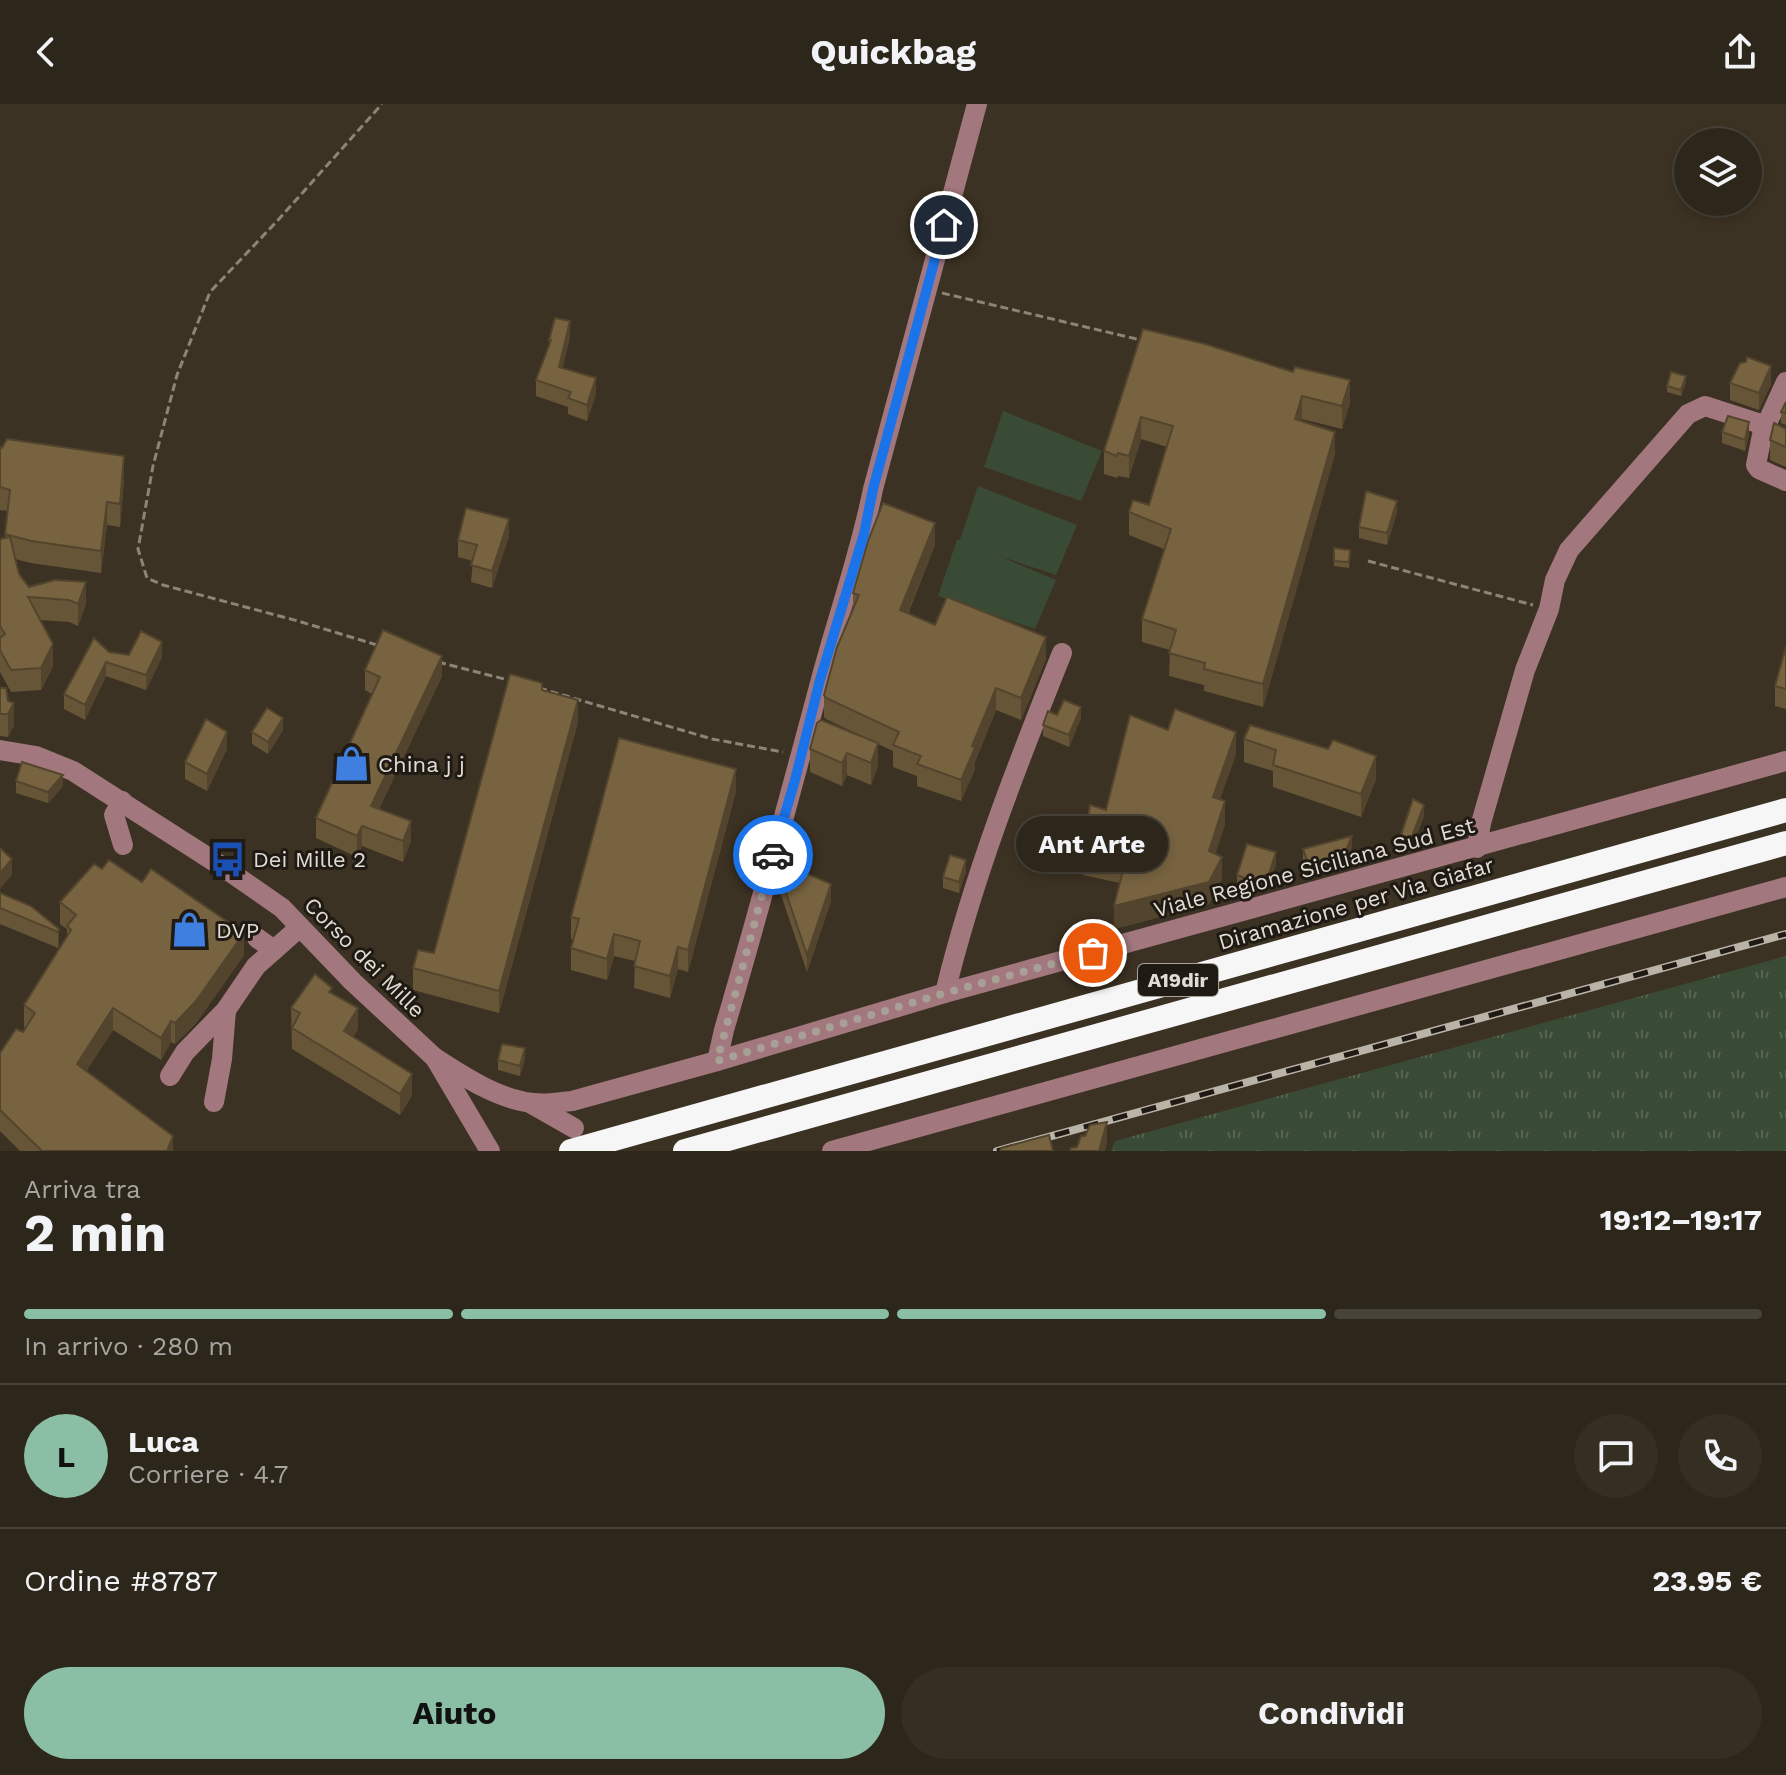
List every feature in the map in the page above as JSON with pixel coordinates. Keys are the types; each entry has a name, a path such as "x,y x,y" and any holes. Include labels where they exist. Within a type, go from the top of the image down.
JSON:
{"highway":[{"name":"Diramazione per Via Giafar","path":"572,1140 1786,810"},
{"name":"A19dir","path":"685,1151 1786,843"}],"street":[{"path":"717,1061 820,680 864,534 873,489 977,104"},
{"path":"1786,382 1764,425 1756,465 1786,481"},
{"path":"1477,848 1481,823 1525,670 1549,609 1555,580 1569,550 1688,414 1705,406 1764,425"},
{"path":"945,993 960,933 1010,783 1062,653"},
{"name":"Corso dei Mille","path":"0,750 36,756 73,771 282,908 353,982 435,1058 490,1151"},
{"name":"Viale Regione Siciliana Sud Est","path":"435,1058 475,1083 530,1103 572,1101 945,993 1786,761"},
{"path":"122,801 114,815 123,845"},
{"path":"832,1151 1786,887"},
{"path":"170,1076 185,1052 226,1010 256,966 266,944 300,927"},
{"path":"214,1102 226,1010"},
{"name":"Viale Regione Siciliana Sud Est","path":"530,1103 572,1140"}],"path":[{"path":"382,104 210,292 177,375 153,466 138,549 147,578 163,585 386,648"},
{"path":"927,290 1143,340"},
{"path":"1368,561 1549,609"},
{"path":"430,660 522,684"},
{"path":"537,688 712,739 802,755"}],"green space":[{"path":"1003,411 1102,451 1081,501 984,467"},
{"path":"978,486 1077,525 1056,575 999,556 1056,580 1035,629 938,596"},
{"path":"1786,956 1786,1151 1111,1151 1115,1141"}],"building":[{"path":"555,318 570,321 559,367 596,378 587,405 568,398 571,392 536,380 551,340"},
{"path":"1143,329 1205,344 1293,372 1295,367 1350,380 1342,406 1302,396 1295,419 1335,432 1263,684 1204,669 1205,663 1169,653 1176,630 1142,619 1171,529 1129,512 1133,500 1149,505 1173,426 1141,417 1129,456 1104,451"},
{"path":"1747,357 1771,366 1759,393 1730,383 1740,363 1746,362"},
{"path":"1671,372 1686,376 1681,390 1667,386"},
{"path":"1728,416 1749,422 1745,440 1722,432"},
{"path":"1774,423 1786,429 1786,447 1770,440"},
{"path":"7,439 124,456 120,504 107,502 101,551 5,534 10,490 0,487 0,447"},
{"path":"1366,491 1397,501 1387,533 1359,527"},
{"path":"883,503 935,523 900,610 935,625 947,597 1046,637 1021,698 996,688 961,780 917,764 921,756 893,745 899,732 824,695 837,647 859,595 853,593"},
{"path":"466,508 509,519 492,571 471,565 477,545 458,540"},
{"path":"10,537 19,574 29,587 55,580 86,582 78,604 69,600 28,597 53,644 41,668 11,670 0,650 0,638 5,634 0,626 0,539"},
{"path":"1334,548 1350,550 1349,562 1334,561"},
{"path":"383,630 442,656 371,806 411,821 403,841 362,826 357,836 316,818 380,677 365,670"},
{"path":"141,631 162,642 146,675 106,662 85,705 64,694 94,638 109,652 129,655"},
{"path":"1786,647 1786,689 1775,686"},
{"path":"510,674 542,683 542,690 578,700 499,991 413,968 418,950 434,953"},
{"path":"0,688 6,688 8,701 14,703 8,714 0,714"},
{"path":"1064,700 1081,707 1069,735 1043,725 1048,711 1057,715"},
{"path":"267,708 283,718 268,742 252,732"},
{"path":"1175,709 1236,732 1213,797 1225,801 1209,851 1222,857 1209,882 1114,906 1125,862 1083,852 1090,805 1106,810 1130,715 1168,730"},
{"path":"206,719 227,732 207,774 185,762"},
{"path":"821,720 878,743 871,763 847,753 842,763 810,749 817,723"},
{"path":"1250,725 1328,749 1333,740 1376,756 1361,794 1273,765 1276,750 1244,739"},
{"path":"619,738 736,769 688,950 678,947 670,976 634,966 640,941 614,934 607,959 571,948 579,919 571,917"},
{"path":"22,762 63,775 48,792 16,781"},
{"path":"1413,799 1424,805 1411,839 1401,835"},
{"path":"1352,836 1344,855 1308,863 1303,849"},
{"path":"1247,844 1276,852 1269,874 1249,880 1237,875"},
{"path":"0,848 12,859 0,873"},
{"path":"950,855 966,860 959,882 943,877"},
{"path":"109,860 142,882 151,869 244,933 196,1001 175,1023 171,1021 161,1038 113,1008 77,1064 173,1136 167,1151 42,1151 0,1110 0,1053 16,1029 23,1032 35,1013 24,1005 71,930 67,926 76,915 60,902 94,864 102,869"},
{"path":"780,862 831,884 807,955 778,869"},
{"path":"0,893 31,906 59,929 58,932 0,908"},
{"path":"315,974 332,988 329,992 358,1008 344,1031 412,1074 400,1094 292,1028 300,1013 291,1008"},
{"path":"502,1044 525,1048 520,1066 498,1060"},
{"path":"1107,1122 1099,1151 1070,1151 1077,1147 1090,1125"},
{"path":"1049,1135 1053,1151 1000,1151 1001,1148"}],"railway":[{"path":"997,1151 1786,934"}],"way so far":[{"path":"773,855 717,1061 945,993 1093,953"}],"place":[{"name":"China j j","path":"352,764"},
{"name":"Dei Mille 2","path":"227,859"},
{"name":"DVP","path":"190,930"},
{"name":"Ant Arte","path":"1093,953"}],"route":[{"path":"773,855 820,680 864,534 873,489 944,225"}]}
